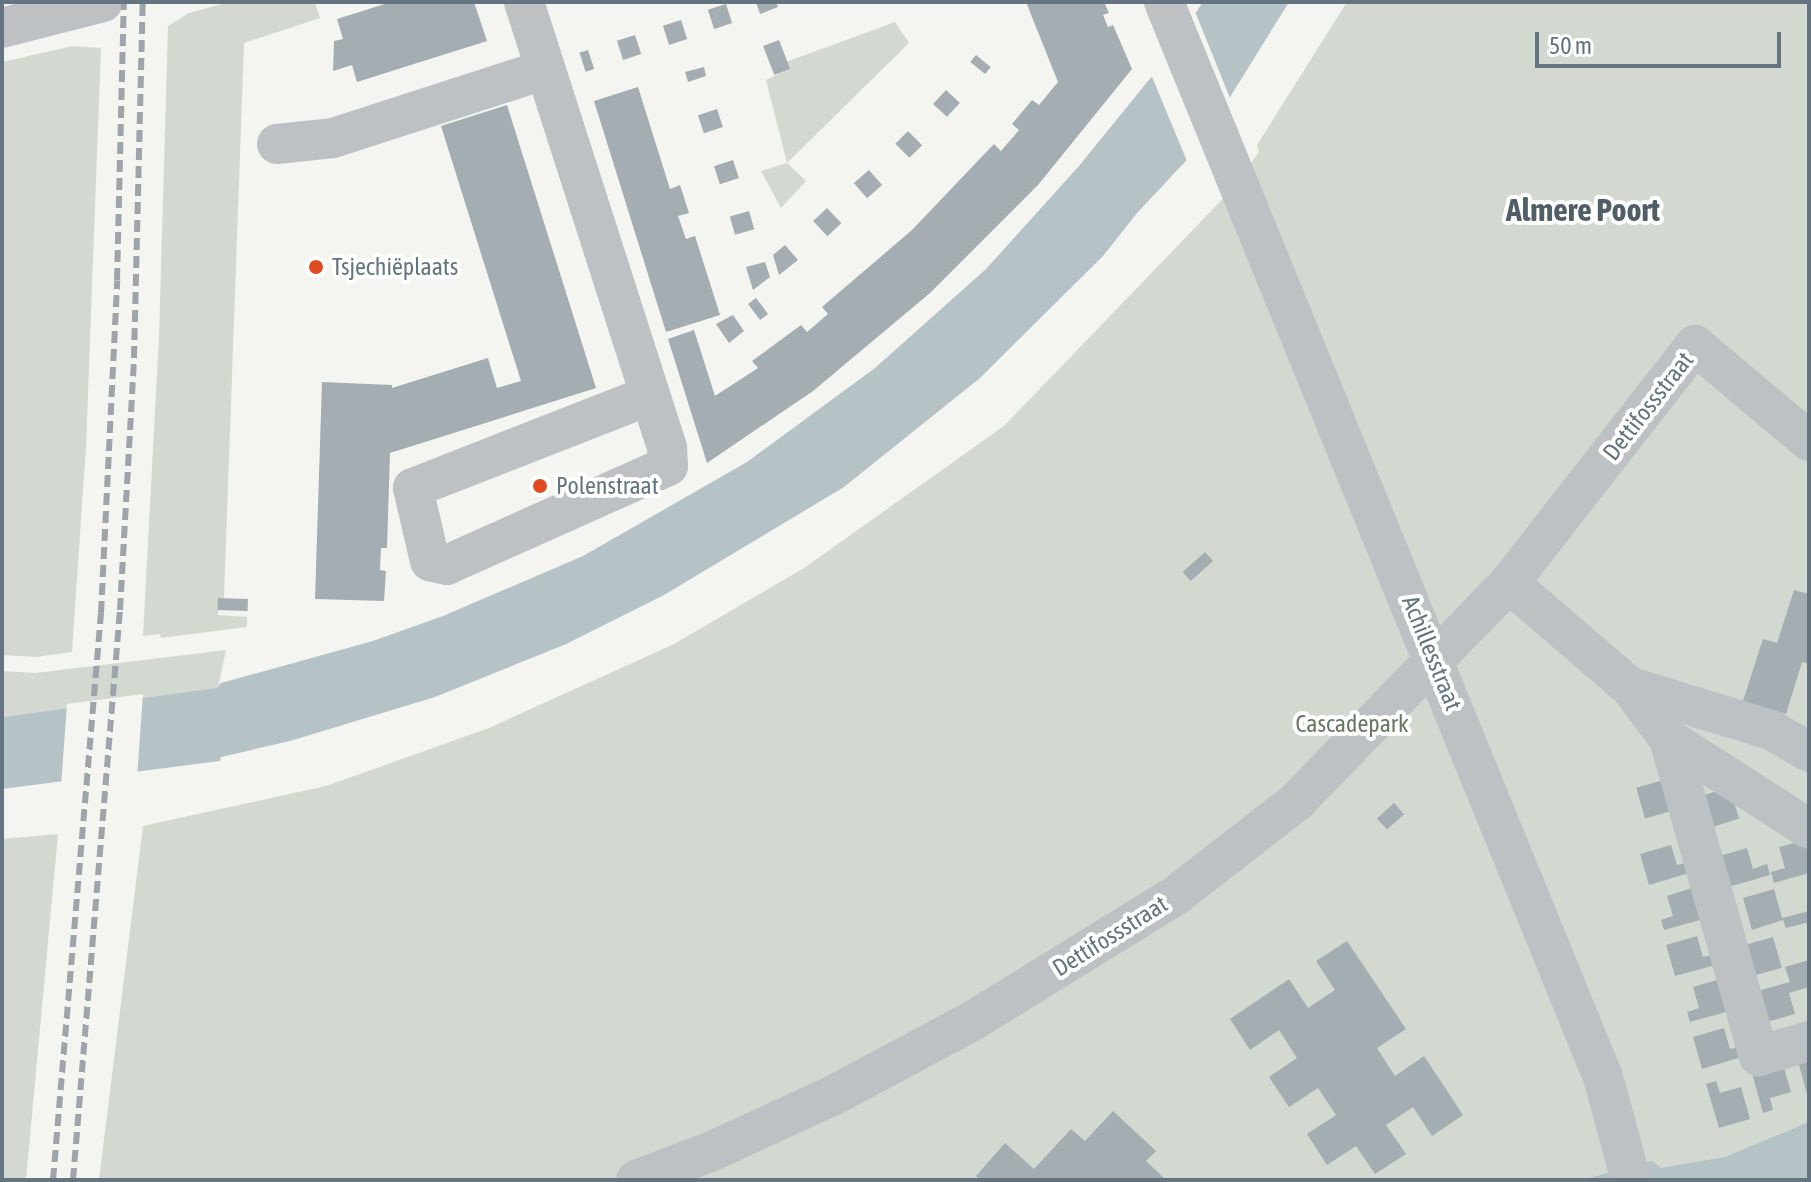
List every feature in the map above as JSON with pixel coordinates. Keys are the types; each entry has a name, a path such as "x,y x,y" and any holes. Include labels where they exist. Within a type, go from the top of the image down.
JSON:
{"street":[{"path":"2,28 103,2"},
{"path":"524,2 648,396 667,447 668,466 447,565 430,561 413,488 648,396"},
{"name":"Achillesstraat","path":"1171,18 1603,1077 1627,1166"},
{"path":"277,144 333,138 544,70"},
{"name":"Dettifossstraat","path":"636,1180 710,1152 851,1087 974,1020 1175,896 1296,802 1509,583 1695,345 1809,441"},
{"path":"1509,583 1630,687 1669,739 1809,829"},
{"path":"1630,687 1771,730 1809,752"},
{"path":"1669,739 1759,1056 1809,1041"}],"green space":[{"path":"229,2 315,2 320,18 244,43 224,598 219,599 218,615 247,617 247,627 161,638 160,634 143,636 159,337 168,26 189,13"},
{"name":"Cascadepark","path":"1347,2 1809,2 1809,1151 1716,1180 99,1180 143,826 326,786 489,728 674,644 804,568 1004,426 1188,235 1232,189 1259,152 1257,145"},
{"path":"895,22 909,43 787,163 766,80 789,69 786,62"},
{"path":"73,46 101,48 86,446 72,652 36,657 2,655 2,62"},
{"path":"787,163 806,181 781,208 761,171"},
{"path":"226,650 218,688 2,717 2,671 35,673"},
{"path":"58,834 26,1180 2,1180 2,839"}],"shaded area":[{"path":"1203,2 1289,2 1199,147 1137,213 1103,256 980,378 844,487 664,595 566,644 435,697 290,741 221,757 220,761 2,789 2,717 217,688 221,683 373,641 443,616 583,556 747,462 875,368 986,269 1079,166 1157,70"},
{"path":"1809,1122 1809,1180 1582,1180 1652,1161 1661,1168 1725,1157"}],"pier":[{"path":"1194,9 1232,103 1189,166 1150,72"},
{"path":"143,694 137,778 61,787 67,704"}],"building":[{"path":"391,2 474,2 487,41 357,82 352,65 333,71 334,41 343,39 337,19"},
{"path":"756,2 776,2 778,7 760,14"},
{"path":"1026,2 1104,2 1109,13 1103,15 1108,27 1113,25 1132,69 1038,185 930,293 813,391 707,463 668,339 694,330 715,396 758,368 752,361 801,325 807,332 828,314 822,307 912,230 994,144 1001,151 1019,130 1012,124 1032,100 1039,105 1058,82"},
{"path":"726,4 732,23 714,29 708,10"},
{"path":"681,20 687,39 669,45 663,26"},
{"path":"635,35 641,54 623,60 617,41"},
{"path":"779,40 790,69 774,75 763,46"},
{"path":"588,50 594,69 586,72 579,53"},
{"path":"976,55 991,67 985,74 970,62"},
{"path":"704,67 706,76 688,82 685,72"},
{"path":"638,87 670,189 680,185 689,213 678,216 686,239 695,236 720,315 666,332 594,101"},
{"path":"946,90 960,103 947,117 933,104"},
{"path":"507,105 596,388 390,453 387,548 381,548 380,570 386,571 384,601 315,599 322,382 392,385 392,388 488,358 497,388 521,381 441,126"},
{"path":"717,109 723,127 704,133 698,115"},
{"path":"908,131 922,145 909,158 895,144"},
{"path":"733,160 739,178 720,184 714,166"},
{"path":"869,170 882,185 867,198 854,183"},
{"path":"827,208 841,223 827,236 813,221"},
{"path":"749,211 754,229 735,235 730,217"},
{"path":"785,245 798,260 779,275 773,255"},
{"path":"765,262 770,277 753,290 746,267"},
{"path":"756,298 768,314 760,320 748,304"},
{"path":"733,315 744,331 729,343 716,324"},
{"path":"1205,552 1213,561 1191,581 1183,572"},
{"path":"1794,590 1809,594 1809,664 1802,662 1786,714 1743,701 1763,639 1777,643"},
{"path":"218,598 248,599 248,611 218,610"},
{"path":"1667,779 1676,810 1645,819 1636,788"},
{"path":"1729,787 1739,818 1709,828 1699,797"},
{"path":"1394,803 1404,814 1387,830 1377,818"},
{"path":"1809,839 1809,873 1774,883 1771,872 1785,868 1779,847"},
{"path":"1671,845 1677,865 1689,862 1692,872 1649,885 1640,854"},
{"path":"1747,848 1753,869 1767,864 1770,875 1725,888 1716,857"},
{"path":"1698,886 1707,918 1664,930 1661,920 1673,916 1667,896"},
{"path":"1774,889 1782,918 1809,911 1809,922 1786,928 1783,920 1752,930 1743,898"},
{"path":"1697,936 1703,957 1716,954 1719,964 1675,976 1666,945"},
{"path":"1773,937 1782,968 1750,977 1741,946"},
{"path":"1347,941 1406,1029 1377,1048 1395,1076 1424,1056 1463,1115 1432,1136 1413,1107 1386,1125 1406,1154 1375,1174 1356,1146 1327,1165 1307,1134 1336,1115 1318,1088 1289,1107 1269,1077 1297,1058 1279,1030 1250,1050 1230,1019 1289,979 1308,1008 1335,990 1316,961"},
{"path":"1809,960 1809,987 1789,993 1795,1014 1763,1023 1754,992 1790,982 1785,967"},
{"path":"1724,978 1733,1010 1690,1022 1687,1012 1699,1008 1693,987"},
{"path":"1724,1028 1730,1049 1742,1046 1745,1056 1702,1069 1693,1037"},
{"path":"1797,1058 1809,1061 1809,1097 1808,1097"},
{"path":"1782,1061 1791,1092 1770,1098 1773,1110 1763,1113 1751,1070"},
{"path":"1716,1081 1720,1093 1741,1087 1750,1119 1719,1128 1706,1084"},
{"path":"1113,1111 1156,1151 1146,1161 1166,1180 980,1180 976,1176 1005,1143 1034,1169 1071,1129 1085,1141"}],"railway":[{"path":"53,1180 101,613 117,280 124,2"},
{"path":"73,1180 120,610 134,358 143,2"}],"place":[{"name":"Tsjechiëplaats","path":"316,267"},
{"name":"Polenstraat","path":"540,486"}],"district":[{"name":"Almere Poort","path":"1583,210"}]}
